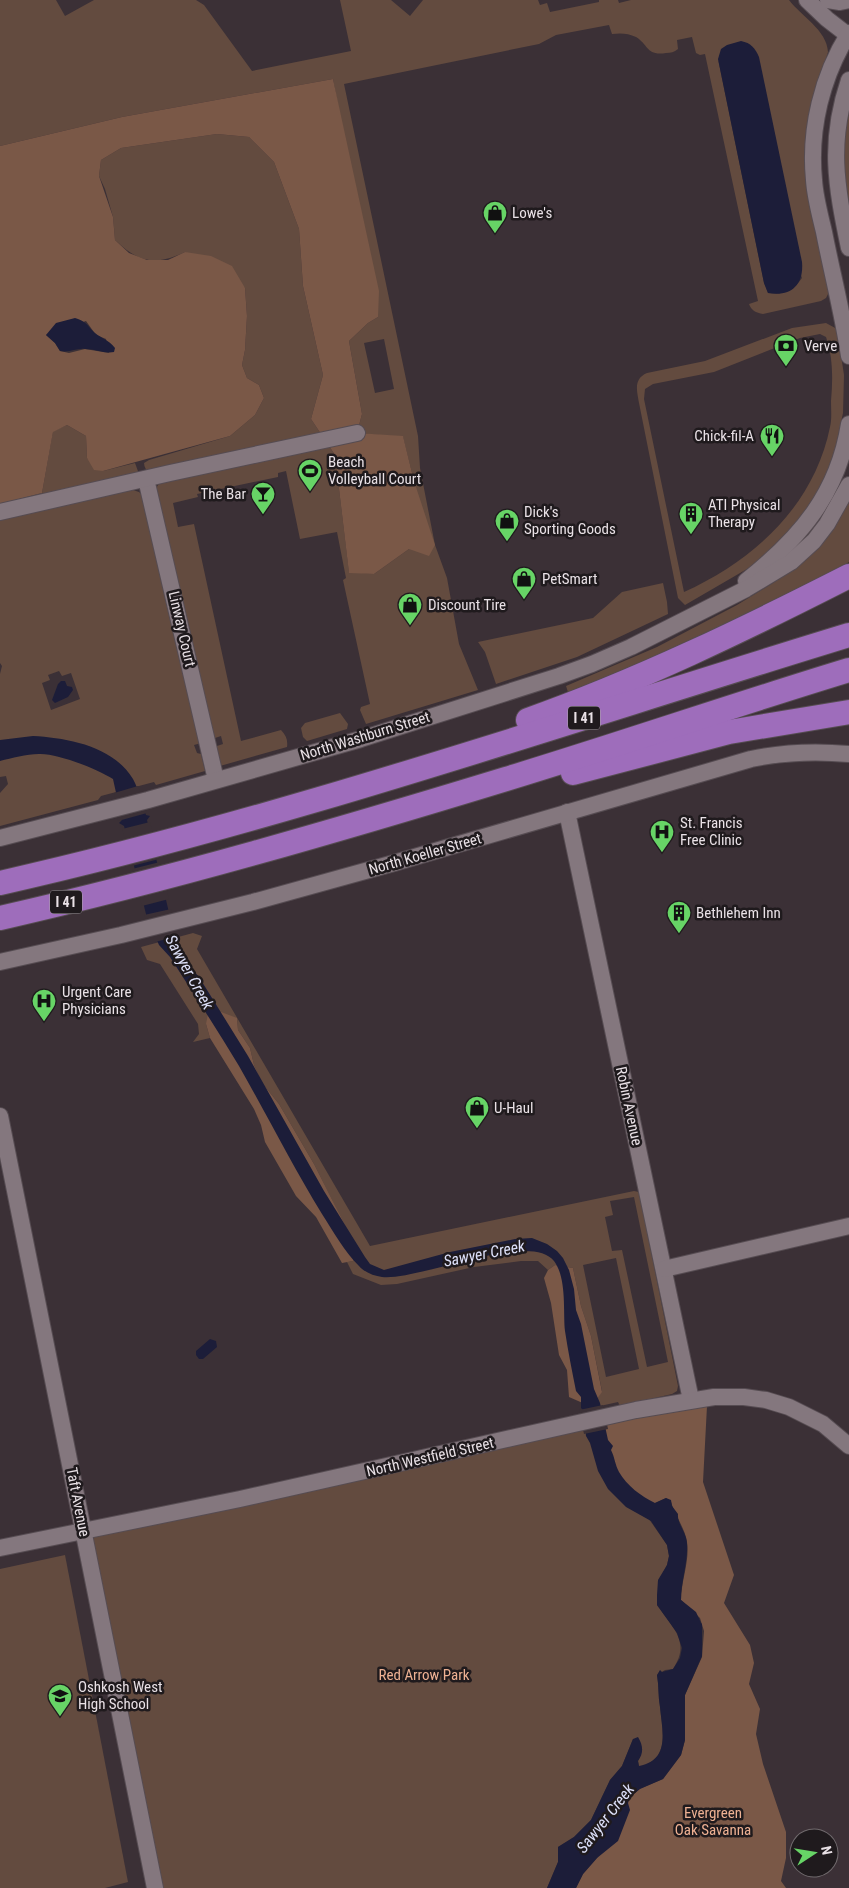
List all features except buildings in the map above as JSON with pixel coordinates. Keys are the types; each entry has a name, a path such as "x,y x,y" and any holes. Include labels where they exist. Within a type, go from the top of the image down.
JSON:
{"highway":[{"path":"319,799 336,781 487,734 627,681 750,625 849,576"},
{"name":"I 41","path":"0,883 160,844 319,799 535,734 849,635"},
{"name":"I 41","path":"0,918 169,877 292,843 508,778 849,670"},
{"path":"508,778 539,782 729,732 849,712"}],"street":[{"path":"807,0 827,19 849,35 840,49 822,92 814,128 813,163 816,193 849,356"},
{"path":"828,0 840,2 849,0"},
{"path":"849,80 837,122 835,157 836,178 849,248"},
{"name":"North Washburn Street","path":"719,602 775,557 809,521 820,504 837,466 849,424"},
{"path":"0,512 357,434"},
{"name":"Linway Court","path":"146,479 216,780"},
{"name":"North Washburn Street","path":"0,838 148,800 361,739 559,676 631,647 770,576 791,562 814,541 827,524 849,484"},
{"name":"North Koeller Street","path":"0,962 180,921 350,875 767,756 808,752 849,754"},
{"name":"Robin Avenue","path":"567,812 691,1400"},
{"name":"Taft Avenue","path":"0,1116 155,1888"},
{"path":"664,1269 849,1226"},
{"name":"North Westfield Street","path":"0,1548 250,1497 691,1400 729,1396 774,1402 802,1412 823,1424 849,1446"}],"green space":[{"path":"0,0 56,0 65,16 94,0 196,0 204,5 252,71 351,51 340,0 391,0 410,16 423,0 538,0 540,5 547,3 550,12 599,2 599,0 618,0 619,3 631,0 789,0 813,24 827,44 828,52 815,93 829,292 826,298 821,301 763,314 754,311 750,306 749,304 758,301 705,54 700,55 696,53 692,37 677,40 678,49 674,52 660,54 648,49 636,37 612,34 609,25 556,35 539,44 344,84 418,436 420,468 435,545 447,578 459,644 478,690 366,724 360,710 361,707 370,704 343,580 346,578 337,532 300,539 286,471 278,473 278,477 197,494 198,497 173,503 178,527 194,524 241,741 281,730 287,742 287,747 220,766 214,747 223,744 221,736 212,739 155,490 161,480 148,471 144,463 230,436 255,415 264,398 259,385 247,378 242,365 247,316 245,288 185,252 165,259 148,260 132,254 115,240 113,217 99,176 101,160 121,148 217,134 249,137 274,162 299,229 303,286 323,375 311,419 335,455 349,572 374,574 409,549 414,481 403,437 357,433 362,414 349,341 368,323 378,317 333,79 122,117 0,146","holes":["718,59 802,278 795,286 783,293 768,293 764,283","384,339 394,389 375,393 364,343"]},
{"path":"333,79 379,291 378,317 368,323 349,341 362,414 357,433 403,436 414,481 435,545 429,556 409,549 374,574 349,573 335,455 311,419 323,375 303,286 299,229 274,162 249,137 217,134 121,148 101,160 99,176 113,217 115,240 129,253 147,260 168,260 185,252 211,256 232,266 245,288 247,316 242,365 247,378 259,385 264,398 255,415 230,436 103,471 94,470 87,458 86,436 67,425 53,432 42,493 0,504 0,146 122,117","holes":["86,321 96,335 106,339 109,353 85,349 69,353 60,351 55,343 46,335"]},
{"path":"849,101 849,221 845,191 843,145"},
{"path":"826,323 837,329 844,375 843,413 835,450 823,484 803,517 759,562 685,605 678,598 639,403 638,382 647,373 705,361 792,328","holes":["820,334 826,337 832,368 831,421 822,455 810,482 795,505 757,547 710,579 684,592 644,399 645,389 653,384 714,372 800,338"]},
{"path":"67,425 86,436 87,458 103,471 135,463 139,474 0,509 0,504 42,493 53,431"},
{"path":"130,489 139,492 146,498 205,742 194,745 197,753 201,754 205,771 156,785 154,782 101,796 98,800 0,826 0,793 8,784 6,776 0,777 0,674 2,666 0,663 0,519","holes":["59,671 62,676 71,673 80,699 51,710 42,683 50,680 48,675"]},
{"path":"849,499 849,562 696,638 569,695 566,686 657,647 737,605 773,583 797,565"},
{"path":"663,583 668,614 577,657 496,684 485,652 478,642 593,618 622,592"},
{"path":"340,713 348,724 347,729 307,741 303,737 301,728 305,723"},
{"path":"193,933 202,936 197,949 370,1246 634,1191 639,1192 678,1386 677,1391 672,1394 620,1406 618,1402 591,1408 602,1391 591,1336 581,1306 573,1268 555,1265 548,1270 538,1261 521,1261 474,1267 397,1284 381,1285 353,1274 347,1262 353,1261 346,1230 314,1164 279,1104 263,1084 254,1065 250,1048 238,1030 237,1018 206,1024 210,1038 193,1042 199,1034 198,1024 160,964 147,960 141,947","holes":["634,1197 668,1362 647,1367 622,1250 612,1251 605,1217 613,1215 610,1201","616,1258 639,1369 606,1377 583,1265"]},
{"path":"221,1012 237,1018 238,1030 250,1048 254,1065 263,1084 279,1104 314,1164 356,1247 353,1261 342,1263 316,1217 296,1196 265,1142 261,1125 254,1109 210,1038 206,1024 208,1014"},
{"path":"555,1265 573,1268 581,1306 591,1336 602,1392 597,1399 585,1404 569,1397 567,1370 559,1355 551,1303 544,1278 548,1270"},
{"name":"Evergreen Oak Savanna","path":"707,1406 703,1482 734,1575 724,1603 750,1645 754,1663 749,1684 760,1709 756,1734 763,1764 786,1832 786,1858 781,1881 786,1888 576,1888 583,1874 597,1858 630,1797 639,1789 663,1779 681,1755 685,1740 685,1695 702,1657 704,1631 700,1618 681,1600 688,1549 684,1532 671,1502 666,1498 655,1503 653,1511 624,1497 593,1420"},
{"name":"Red Arrow Park","path":"593,1420 642,1509 667,1545 669,1556 662,1575 657,1605 678,1636 680,1651 673,1669 665,1670 657,1675 663,1734 660,1751 656,1758 639,1767 638,1761 642,1750 633,1739 622,1766 610,1780 591,1820 574,1837 558,1847 558,1862 547,1888 155,1888 84,1530"},
{"name":"Oshkosh West High School","path":"65,1555 128,1882 105,1888 0,1888 0,1569"}],"water":[{"path":"741,41 752,46 759,57 802,262 801,277 798,283 794,288 783,293 768,293 764,283 718,59 721,49"},
{"path":"75,318 85,322 95,333 110,343 115,348 114,352 89,349 60,351 55,343 46,335 56,323"},
{"path":"61,681 65,681 67,686 72,687 73,690 68,697 55,703 52,700"},
{"name":"Sawyer Creek","path":"33,736 75,742 102,751 124,768 133,779 146,815 150,816 147,820 178,952 199,977 248,1056 324,1191 370,1264 384,1270 450,1252 515,1239 532,1238 547,1244 557,1251 569,1270 594,1389 600,1403 608,1440 613,1446 611,1450 617,1467 626,1482 645,1497 655,1503 666,1498 671,1500 672,1506 678,1514 687,1544 681,1600 696,1612 702,1624 702,1656 685,1695 685,1740 681,1755 663,1779 640,1789 630,1797 628,1803 630,1810 618,1841 597,1858 583,1874 576,1888 547,1888 558,1862 558,1847 574,1837 591,1820 610,1780 622,1766 633,1739 638,1737 642,1746 642,1752 638,1761 639,1766 649,1763 660,1751 663,1734 657,1675 660,1670 662,1672 673,1669 680,1658 682,1648 677,1633 657,1605 658,1580 667,1565 669,1556 667,1545 651,1521 626,1507 608,1489 598,1471 590,1443 586,1436 581,1397 576,1391 566,1338 563,1286 558,1268 554,1261 541,1253 522,1251 499,1253 399,1276 382,1277 361,1268 322,1214 231,1052 170,957 159,945 147,918 124,826 119,823 122,820 113,779 77,762 47,754 19,756 0,761 0,740"},
{"path":"210,1339 216,1341 217,1347 203,1359 199,1359 196,1351"}],"pier":[{"path":"138,786 147,813 118,821 114,793"},
{"path":"150,822 159,859 132,866 122,829"},
{"path":"160,862 169,899 142,906 132,869"},
{"path":"171,909 178,936 155,942 144,915"},
{"path":"603,1405 608,1429 584,1434 579,1410"}],"place":[{"name":"Lowe's","path":"495,234"},
{"name":"Verve","path":"786,367"},
{"name":"Chick-fil-A","path":"772,457"},
{"name":"Beach Volleyball Court","path":"310,492"},
{"name":"The Bar","path":"263,515"},
{"name":"ATI Physical Therapy","path":"691,535"},
{"name":"Dick's Sporting Goods","path":"507,542"},
{"name":"PetSmart","path":"524,600"},
{"name":"Discount Tire","path":"410,626"},
{"name":"St. Francis Free Clinic","path":"662,853"},
{"name":"Bethlehem Inn","path":"679,934"},
{"name":"Urgent Care Physicians","path":"44,1022"},
{"name":"U-Haul","path":"477,1129"},
{"name":"Oshkosh West High School","path":"60,1717"}]}
